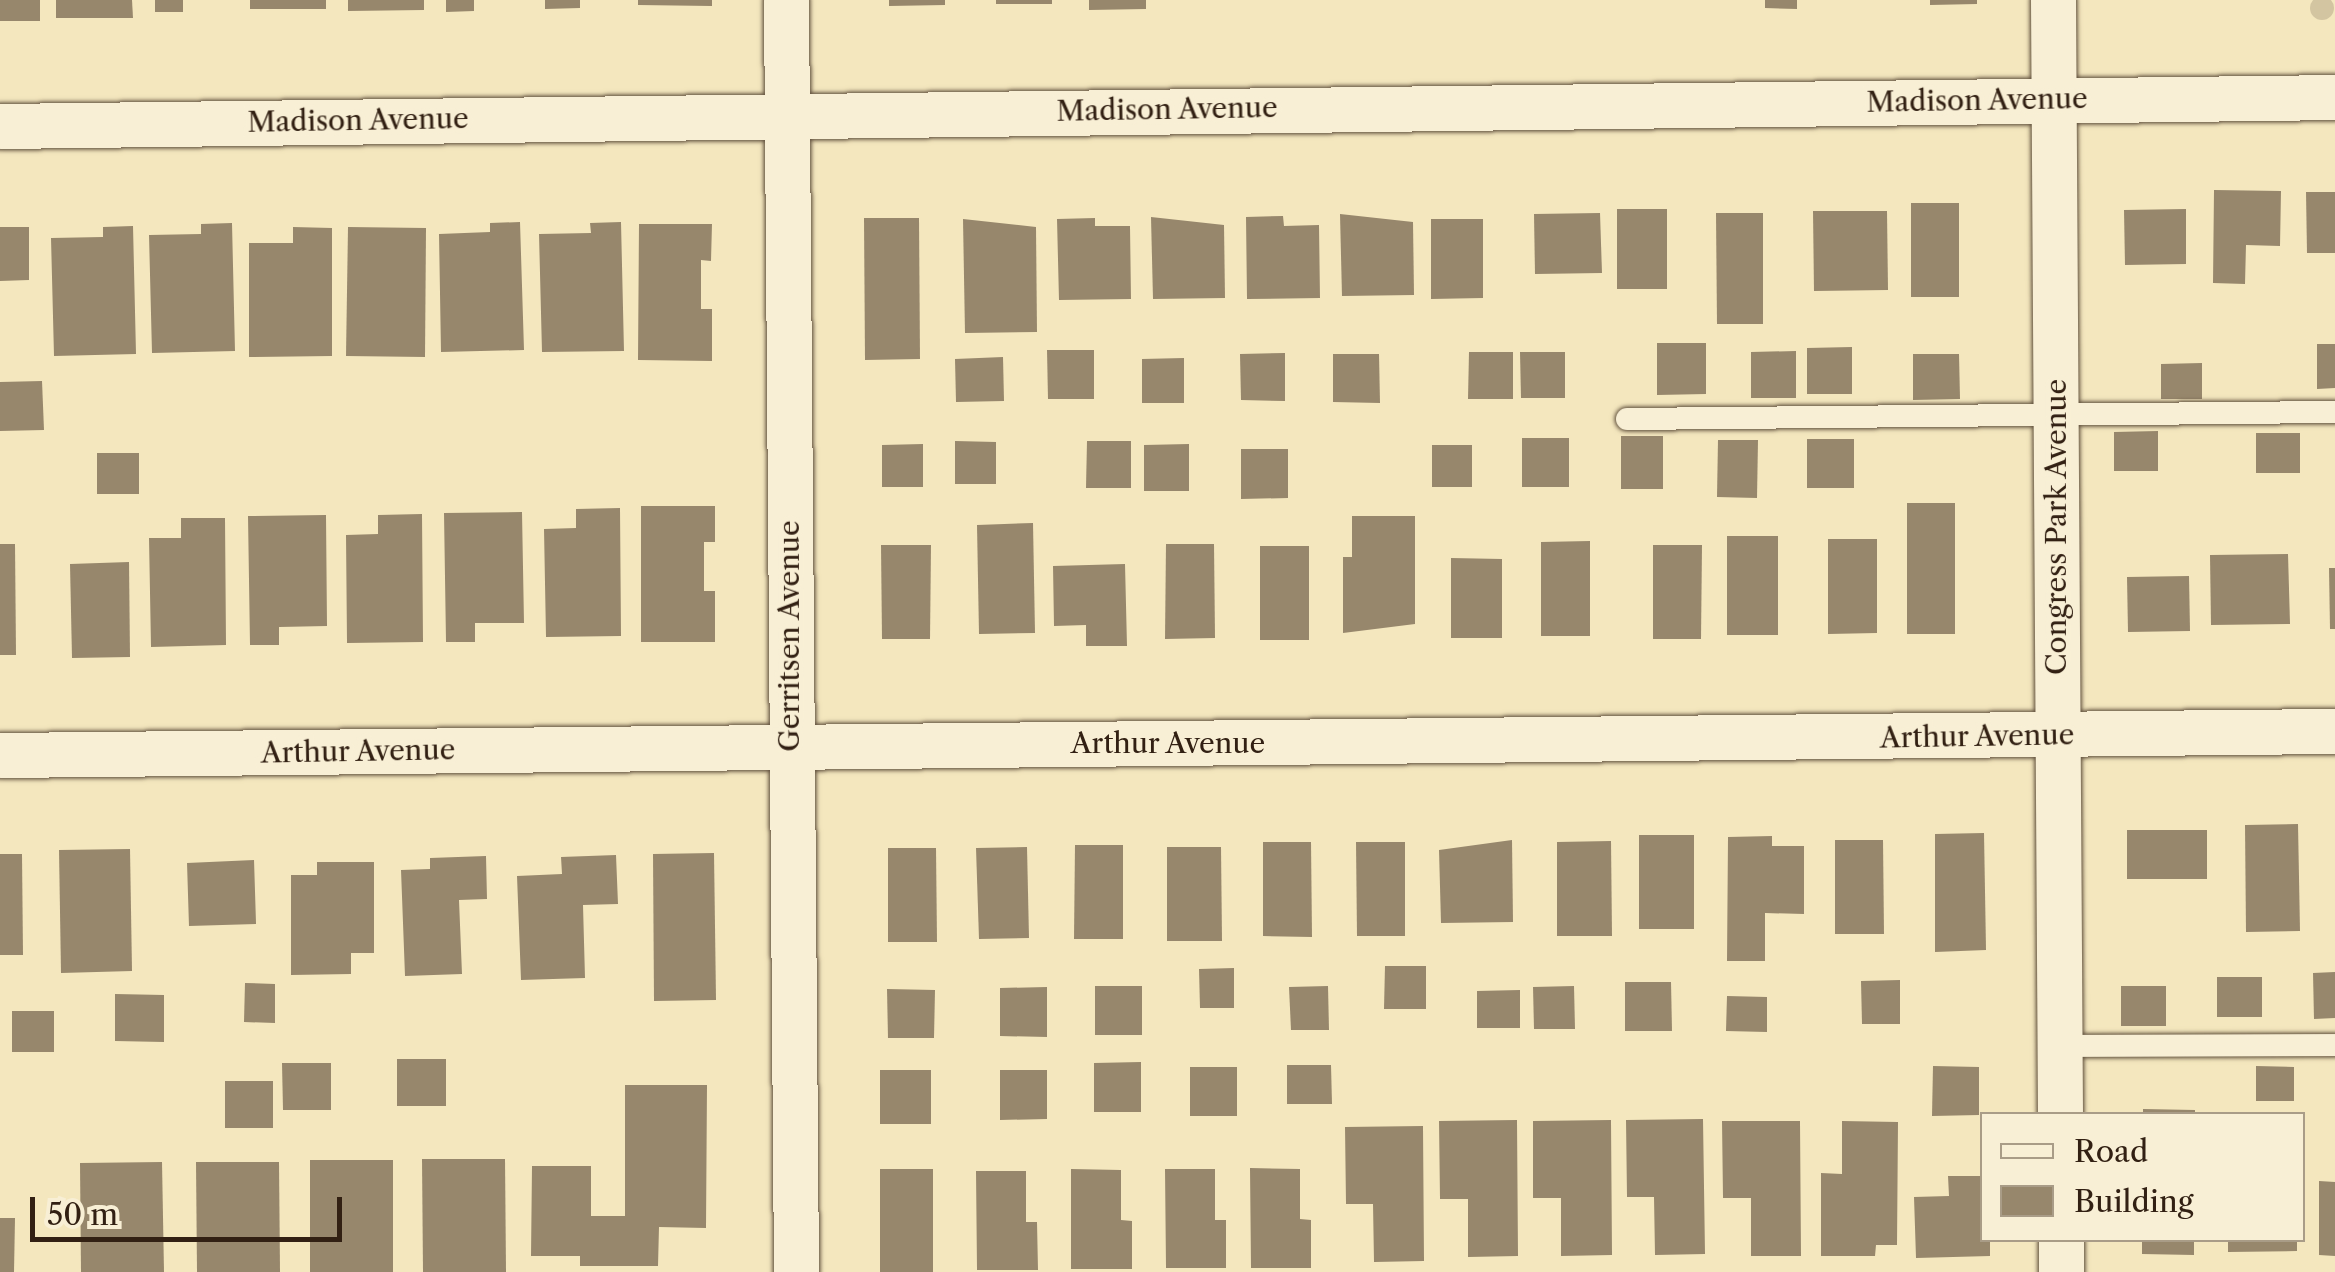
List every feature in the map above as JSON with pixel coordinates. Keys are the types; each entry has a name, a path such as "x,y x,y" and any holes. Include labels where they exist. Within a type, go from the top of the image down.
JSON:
{"street":[{"name":"Gerritsen Avenue","path":"786,0 796,1272"},
{"name":"Congress Park Avenue","path":"2053,0 2060,1112"},
{"name":"Madison Avenue","path":"0,126 2335,97"},
{"name":"Arthur Avenue","path":"0,755 2335,731"},
{"path":"2061,1242 2061,1272"}],"lane":[{"path":"1627,419 2335,412"},
{"path":"2060,1046 2335,1045"}],"shaded area":[{"path":"2315,-1 2329,-1 2333,13 2327,19 2317,19 2311,13"}],"building":[{"path":"0,0 40,0 40,21 0,21"},
{"path":"56,0 132,0 133,18 56,18"},
{"path":"155,0 183,0 183,12 155,12"},
{"path":"250,0 326,0 326,9 250,9"},
{"path":"348,0 424,0 424,10 348,11"},
{"path":"446,0 474,0 474,11 446,12"},
{"path":"545,0 580,0 580,8 545,9"},
{"path":"638,0 712,0 712,6 638,5"},
{"path":"889,0 945,0 945,5 889,6"},
{"path":"996,0 1052,0 1052,4 996,4"},
{"path":"1089,0 1146,0 1146,9 1089,10"},
{"path":"1765,0 1797,0 1797,9 1765,8"},
{"path":"1930,0 1977,0 1977,4 1930,5"},
{"path":"2214,190 2281,191 2280,246 2246,245 2245,284 2213,283"},
{"path":"2306,192 2335,192 2335,253 2307,253"},
{"path":"1911,203 1959,203 1959,297 1911,297"},
{"path":"1617,209 1667,209 1667,289 1617,289"},
{"path":"2186,209 2186,264 2125,265 2124,210"},
{"path":"1813,211 1887,211 1888,290 1814,291"},
{"path":"1600,213 1602,273 1535,274 1534,214"},
{"path":"1716,213 1763,213 1763,324 1717,324"},
{"path":"1340,214 1413,222 1414,295 1342,296"},
{"path":"1283,216 1284,226 1319,225 1320,298 1247,299 1246,217"},
{"path":"1151,217 1224,225 1225,298 1153,299"},
{"path":"864,218 919,218 920,359 865,360"},
{"path":"1095,218 1095,226 1130,226 1131,299 1059,300 1057,219"},
{"path":"963,219 1036,227 1037,332 965,333"},
{"path":"1431,219 1483,219 1483,298 1431,299"},
{"path":"520,222 524,350 441,352 439,234 490,232 490,223"},
{"path":"621,222 624,351 542,352 539,234 591,233 590,223"},
{"path":"232,223 235,351 152,353 149,235 201,234 201,224"},
{"path":"639,224 712,224 711,261 701,260 701,309 712,309 712,361 638,360"},
{"path":"133,226 136,354 54,356 51,238 103,237 103,227"},
{"path":"0,227 29,227 29,280 0,281"},
{"path":"293,227 332,228 332,356 249,357 249,243 293,243"},
{"path":"348,227 426,228 425,357 346,356"},
{"path":"1657,343 1706,343 1706,394 1657,395"},
{"path":"2317,344 2335,344 2335,388 2317,389"},
{"path":"1852,347 1852,394 1807,394 1807,348"},
{"path":"1047,350 1094,350 1094,399 1048,399"},
{"path":"1796,351 1796,398 1751,398 1751,352"},
{"path":"1469,352 1513,352 1513,399 1468,399"},
{"path":"1520,352 1565,352 1565,398 1521,398"},
{"path":"1285,353 1285,401 1241,400 1240,354"},
{"path":"1333,354 1379,354 1380,403 1333,402"},
{"path":"1913,354 1959,354 1960,399 1913,400"},
{"path":"1003,357 1004,401 956,402 955,359"},
{"path":"1184,358 1184,403 1142,403 1142,359"},
{"path":"2202,363 2202,399 2161,399 2161,364"},
{"path":"42,381 44,430 0,431 0,382"},
{"path":"2158,431 2158,471 2114,471 2114,432"},
{"path":"2256,433 2300,433 2300,473 2256,473"},
{"path":"1621,436 1663,436 1663,489 1621,489"},
{"path":"1522,438 1569,438 1569,487 1522,487"},
{"path":"1807,439 1854,439 1854,488 1807,488"},
{"path":"1718,440 1758,440 1757,498 1717,497"},
{"path":"955,441 996,442 996,484 955,484"},
{"path":"1087,441 1131,441 1131,488 1086,488"},
{"path":"923,444 923,487 882,487 882,445"},
{"path":"1189,444 1189,491 1144,491 1144,445"},
{"path":"1432,445 1472,445 1472,487 1432,487"},
{"path":"1241,449 1288,449 1288,498 1241,499"},
{"path":"97,453 139,453 139,494 97,494"},
{"path":"1907,503 1955,503 1955,634 1907,634"},
{"path":"641,506 715,506 715,542 704,542 704,591 715,591 715,642 641,642"},
{"path":"620,508 621,636 546,637 544,529 576,528 576,509"},
{"path":"522,512 524,623 475,623 475,642 446,642 444,513"},
{"path":"422,514 423,642 347,643 346,535 378,534 378,515"},
{"path":"326,515 327,626 279,627 279,645 250,645 248,516"},
{"path":"1352,516 1415,516 1415,624 1343,633 1343,557 1352,557"},
{"path":"181,518 225,518 226,645 151,647 149,538 181,538"},
{"path":"1033,523 1035,633 979,634 977,525"},
{"path":"1727,536 1778,536 1778,635 1727,635"},
{"path":"1828,539 1877,539 1877,633 1828,634"},
{"path":"1590,541 1590,636 1541,636 1541,542"},
{"path":"0,544 15,544 16,655 0,655"},
{"path":"1166,544 1214,544 1215,638 1165,639"},
{"path":"881,545 931,545 930,639 882,639"},
{"path":"1653,545 1702,545 1701,639 1653,639"},
{"path":"1260,546 1309,546 1309,640 1260,640"},
{"path":"2288,554 2290,624 2211,625 2210,555"},
{"path":"1451,558 1502,559 1502,638 1451,638"},
{"path":"129,562 130,657 72,658 70,564"},
{"path":"1125,564 1127,646 1086,646 1086,625 1054,626 1053,566"},
{"path":"2329,568 2335,568 2335,629 2330,629"},
{"path":"2189,576 2190,631 2128,632 2127,577"},
{"path":"2298,824 2300,931 2246,932 2245,825"},
{"path":"2127,830 2207,830 2207,879 2127,879"},
{"path":"1984,833 1986,950 1935,952 1935,834"},
{"path":"1639,835 1694,835 1694,929 1639,929"},
{"path":"1772,836 1772,846 1804,846 1804,914 1765,913 1765,961 1727,961 1728,837"},
{"path":"1512,840 1513,922 1441,923 1439,850"},
{"path":"1835,840 1883,840 1884,934 1835,934"},
{"path":"1611,841 1612,936 1557,936 1557,842"},
{"path":"1263,842 1311,842 1312,937 1263,936"},
{"path":"1356,842 1405,842 1405,936 1357,936"},
{"path":"1075,845 1123,845 1123,939 1074,939"},
{"path":"1027,847 1029,938 979,939 976,848"},
{"path":"1167,847 1221,847 1222,941 1167,941"},
{"path":"888,848 936,848 937,942 888,942"},
{"path":"130,849 132,971 61,973 59,850"},
{"path":"714,853 716,1000 654,1001 653,854"},
{"path":"0,854 22,854 23,955 0,955"},
{"path":"616,855 618,904 583,905 585,978 521,980 517,876 562,874 561,857"},
{"path":"486,856 487,899 459,900 462,974 405,976 401,870 430,869 430,858"},
{"path":"254,860 256,924 189,926 187,863"},
{"path":"317,862 374,862 374,953 351,953 351,974 291,975 291,875 317,875"},
{"path":"1385,966 1426,966 1426,1009 1384,1009"},
{"path":"1234,968 1234,1008 1200,1008 1199,969"},
{"path":"2335,972 2335,1018 2314,1019 2313,973"},
{"path":"2217,977 2262,977 2262,1017 2217,1017"},
{"path":"1900,980 1900,1024 1862,1024 1861,981"},
{"path":"1625,982 1671,982 1672,1031 1625,1031"},
{"path":"245,983 275,984 275,1023 244,1022"},
{"path":"1095,986 1142,986 1142,1035 1095,1035"},
{"path":"1328,986 1329,1030 1291,1030 1289,987"},
{"path":"1574,986 1575,1029 1534,1029 1533,987"},
{"path":"2121,986 2166,986 2166,1026 2121,1026"},
{"path":"1047,987 1047,1037 1000,1036 1000,988"},
{"path":"887,989 935,990 934,1038 888,1038"},
{"path":"1520,990 1520,1028 1477,1028 1477,991"},
{"path":"115,994 164,995 164,1042 115,1041"},
{"path":"1727,996 1767,997 1767,1032 1726,1031"},
{"path":"12,1011 54,1011 54,1052 12,1052"},
{"path":"397,1059 446,1059 446,1106 397,1106"},
{"path":"1141,1062 1141,1112 1094,1112 1094,1063"},
{"path":"282,1063 331,1063 331,1110 283,1110"},
{"path":"1287,1065 1331,1065 1332,1104 1287,1104"},
{"path":"1933,1066 1979,1067 1979,1115 1932,1116"},
{"path":"2256,1066 2294,1067 2294,1101 2256,1101"},
{"path":"1190,1067 1237,1067 1237,1116 1190,1116"},
{"path":"880,1070 931,1070 931,1124 880,1124"},
{"path":"1000,1070 1047,1070 1047,1119 1000,1120"},
{"path":"225,1081 273,1081 273,1128 225,1128"},
{"path":"625,1085 707,1085 706,1228 659,1227 658,1266 580,1266 580,1256 531,1256 532,1166 591,1166 591,1216 625,1216"},
{"path":"2143,1109 2195,1110 2195,1112"},
{"path":"1703,1119 1705,1254 1655,1255 1654,1197 1627,1197 1626,1120"},
{"path":"1517,1120 1518,1256 1468,1257 1468,1199 1440,1199 1439,1121"},
{"path":"1611,1120 1612,1255 1561,1256 1561,1198 1533,1198 1533,1121"},
{"path":"1722,1121 1800,1121 1801,1256 1751,1256 1751,1198 1723,1198"},
{"path":"1842,1121 1898,1122 1897,1245 1876,1245 1875,1256 1821,1256 1821,1173 1842,1174"},
{"path":"1423,1126 1424,1261 1374,1262 1373,1204 1346,1204 1345,1127"},
{"path":"422,1159 505,1159 506,1272 423,1272"},
{"path":"310,1160 393,1160 393,1272 310,1272"},
{"path":"162,1162 164,1272 81,1272 80,1163"},
{"path":"196,1162 279,1162 280,1272 197,1272"},
{"path":"1250,1168 1300,1169 1300,1219 1311,1220 1311,1268 1251,1268"},
{"path":"880,1169 933,1169 933,1272 880,1272"},
{"path":"1071,1169 1121,1170 1121,1220 1132,1221 1132,1269 1071,1269"},
{"path":"1165,1169 1215,1169 1215,1220 1226,1220 1226,1268 1166,1268"},
{"path":"976,1171 1026,1171 1026,1222 1037,1222 1038,1270 977,1270"},
{"path":"1948,1176 1980,1176 1980,1242 1990,1242 1990,1256 1916,1258 1914,1197 1949,1196"},
{"path":"2319,1181 2335,1182 2335,1256 2319,1255"},
{"path":"0,1218 15,1218 14,1272 0,1272"},
{"path":"2142,1242 2194,1242 2194,1255 2142,1254"},
{"path":"2228,1242 2297,1242 2297,1251 2228,1252"}]}
